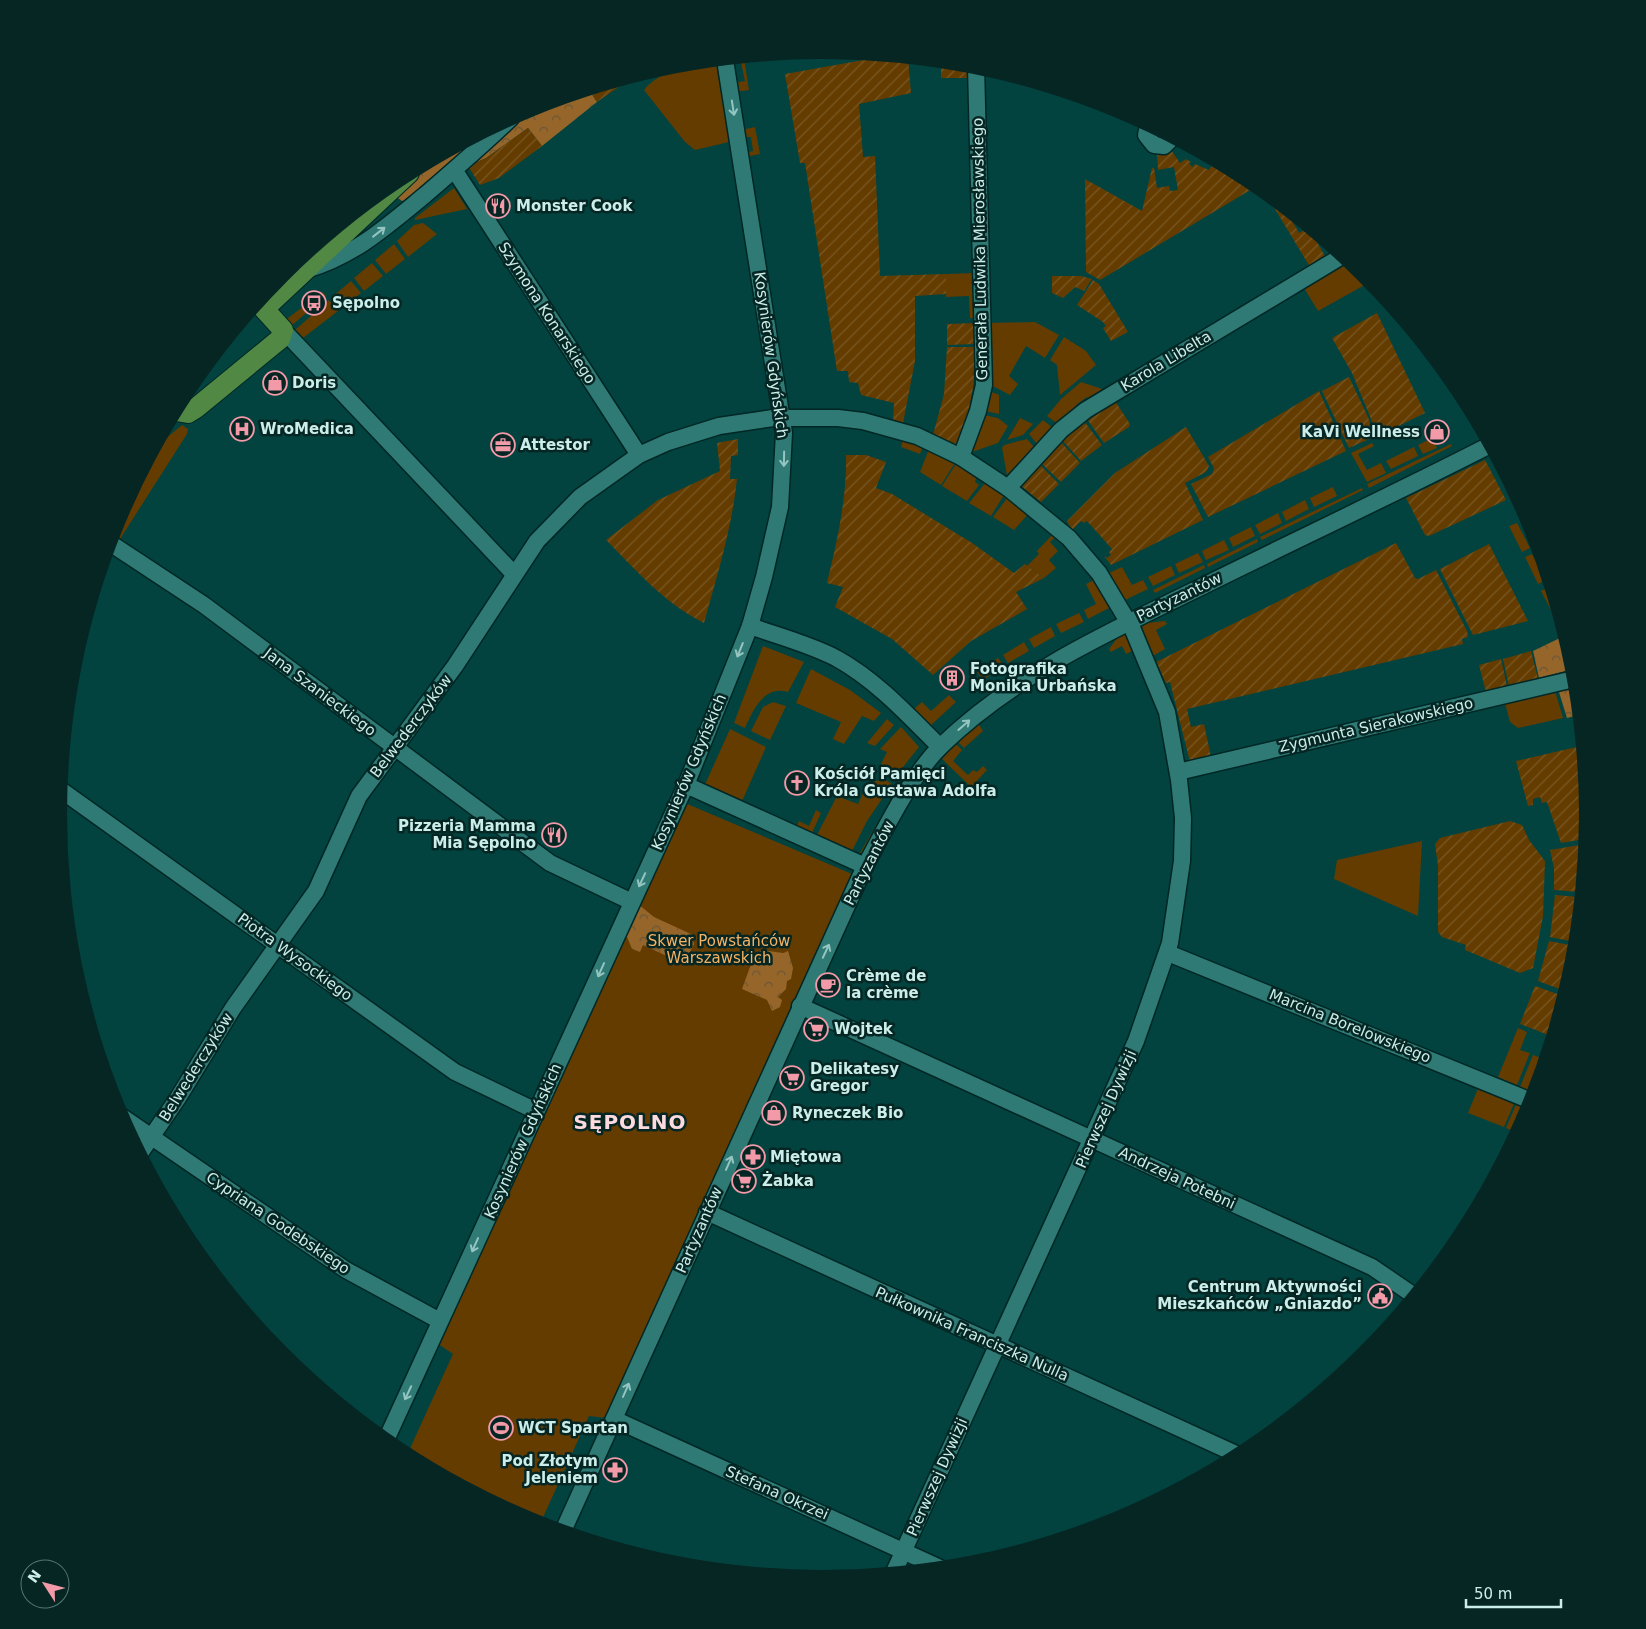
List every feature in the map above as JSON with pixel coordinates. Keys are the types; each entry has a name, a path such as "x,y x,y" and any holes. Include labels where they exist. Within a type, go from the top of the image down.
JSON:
{"main road":[{"path":"184,412 188,413 196,408 280,339 283,330 264,309 306,270 350,242 390,196"}],"street":[{"name":"Kosynierów Gdyńskich","path":"389,1433 686,784 750,626 764,577 780,507 784,470 782,418 726,65"},
{"name":"Generała Ludwika Mierosławskiego","path":"961,457 978,411 984,385 976,75"},
{"path":"1147,132 1146,135 1154,145 1164,146 1168,142"},
{"path":"350,242 454,170 491,136"},
{"name":"Szymona Konarskiego","path":"454,170 639,455"},
{"name":"Karola Libelta","path":"1008,488 1060,430 1086,410 1336,260"},
{"path":"283,330 514,574"},
{"name":"Belwederczyków","path":"144,1147 233,1008 316,891 359,796 455,666 537,541 567,508 599,482 639,455 668,442 712,428 743,421 782,418 838,418 863,421 917,436 961,457"},
{"name":"Partyzantów","path":"566,1525 865,866 901,801 940,747 1002,694 1059,659 1128,622 1483,448"},
{"name":"Pierwszej Dywizji","path":"897,1567 1136,1041 1168,953 1177,909 1182,861 1183,818 1178,772 1162,697 1128,622 1099,573 1069,538 1051,521 1008,488 961,457"},
{"name":"Jana Szanieckiego","path":"116,547 204,605 550,863 632,902"},
{"path":"750,626 810,647 854,670 881,690 940,747"},
{"name":"Zygmunta Sierakowskiego","path":"1178,772 1566,681"},
{"path":"686,784 865,866"},
{"name":"Piotra Wysockiego","path":"68,795 455,1072 536,1111"},
{"name":"Marcina Borelowskiego","path":"1168,953 1523,1098"},
{"name":"Andrzeja Potebni","path":"800,1006 1372,1267 1409,1292"},
{"name":"Cypriana Godebskiego","path":"134,1125 346,1270 440,1321"},
{"name":"Pułkownika Franciszka Nulla","path":"707,1212 1230,1451"},
{"name":"Stefana Okrzei","path":"614,1419 929,1563"}],"green space":[{"path":"864,60 908,64 911,93 859,104 863,157 875,156 880,276 946,274 946,294 915,296 915,361 903,423 893,421 894,403 861,395 858,383 849,382 848,371 837,371 805,163 800,163 785,74"},
{"path":"741,63 745,63 749,90 734,92 733,83 745,81"},
{"path":"717,66 729,142 695,150 685,142 644,90 658,78"},
{"path":"941,68 968,73 968,78 941,78"},
{"path":"617,88 597,102 593,95"},
{"path":"593,95 597,102 542,146 528,128 486,158 468,166 509,128 534,116"},
{"path":"755,127 760,154 745,157 744,153 753,151 751,137 743,137 742,130"},
{"path":"528,128 542,146 499,178 480,185 468,166 486,158"},
{"path":"477,144 408,200 402,201 395,196 409,182"},
{"path":"1171,150 1180,163 1186,159 1191,162 1189,164 1193,167 1195,164 1209,170 1211,166 1249,191 1100,280 1086,272 1085,179 1142,211 1152,168 1154,168 1157,188 1169,186 1170,191 1178,190 1174,167 1158,170 1157,153"},
{"path":"454,188 467,209 415,220 415,218"},
{"path":"1275,209 1294,224 1299,233 1303,231 1318,243 1326,258 1310,267"},
{"path":"423,223 437,234 408,257 397,241 414,225"},
{"path":"394,244 405,259 386,274 375,260"},
{"path":"372,263 383,276 364,291 354,278"},
{"path":"1341,265 1363,286 1318,311 1304,288"},
{"path":"974,273 975,318 970,318 969,296 946,297 946,274"},
{"path":"1052,276 1081,276 1092,279 1084,291 1075,287 1063,298 1052,293"},
{"path":"1093,280 1099,284 1128,332 1111,341 1103,328 1106,326 1103,322 1077,305"},
{"path":"351,281 361,293 341,308 332,297"},
{"path":"322,292 326,296 291,326 287,321 288,318 308,303 311,307 318,301 316,297"},
{"path":"329,300 338,311 303,338 295,330"},
{"path":"1377,313 1425,413 1378,436 1352,373 1332,338"},
{"path":"1035,322 1059,335 1045,358 1026,346 1009,376 1018,384 1010,395 989,384 989,323"},
{"path":"975,323 976,344 947,345 947,324"},
{"path":"1064,337 1086,351 1096,365 1060,395 1057,365 1050,360"},
{"path":"947,347 976,347 975,373 971,397 958,446 933,435 944,394"},
{"path":"1349,377 1368,417 1374,437 1349,448 1322,391"},
{"path":"1081,382 1105,390 1089,400 1087,397 1076,405 1078,408 1058,424 1047,416 1061,399"},
{"path":"989,391 999,395 999,414 985,411"},
{"path":"1319,391 1346,451 1208,517 1191,484 1212,474 1214,468 1208,457"},
{"path":"1115,401 1130,424 1129,427 1104,443 1087,419"},
{"path":"984,415 998,418 1008,426 998,443 972,452"},
{"path":"1020,418 1033,424 1023,435 1007,440"},
{"path":"1043,420 1053,428 1037,444 1029,434"},
{"path":"1084,421 1102,445 1081,461 1062,440"},
{"path":"182,425 188,429 187,434 120,539 145,480 171,434"},
{"path":"1186,427 1209,466 1206,472 1185,483 1203,520 1111,565 1104,556 1107,558 1111,555 1109,552 1112,549 1087,521 1084,523 1081,521 1072,530 1067,521 1115,473"},
{"path":"1432,438 1437,448 1423,454 1418,445"},
{"path":"738,439 738,455 731,456 730,479 737,479 732,516 704,623 676,606 664,596 640,575 606,540 658,500 720,471 717,443"},
{"path":"903,439 923,446 920,454 901,447"},
{"path":"1027,439 1034,447 1007,475 1002,448 1004,445"},
{"path":"1060,441 1080,463 1061,482 1040,462"},
{"path":"1372,443 1374,446 1358,454 1367,470 1381,463 1386,473 1367,482 1351,453"},
{"path":"1451,444 1452,446 1369,488 1367,484"},
{"path":"1414,447 1418,456 1391,469 1386,461"},
{"path":"929,449 955,463 941,485 920,472"},
{"path":"846,455 866,455 886,462 876,488 892,494 972,543 1014,573 1025,564 1044,578 1016,592 1027,609 971,641 933,675 892,639 835,607 843,587 827,583 843,504"},
{"path":"1485,460 1506,500 1429,536 1425,535 1406,498"},
{"path":"956,464 977,476 975,482 979,485 967,501 942,486"},
{"path":"1039,464 1059,484 1041,502 1020,485"},
{"path":"986,482 1004,495 991,516 969,503"},
{"path":"1333,487 1337,496 1314,507 1310,498"},
{"path":"1362,488 1363,490 1262,540 1260,537"},
{"path":"1008,497 1029,513 1014,530 993,517"},
{"path":"1305,500 1309,509 1286,521 1282,512"},
{"path":"1278,513 1282,523 1260,534 1255,525"},
{"path":"1517,523 1530,548 1522,552 1509,526"},
{"path":"1251,527 1255,536 1233,547 1229,538"},
{"path":"1054,533 1057,535 1050,542 1058,551 1049,560 1056,568 1044,578 1027,566 1039,554 1037,551"},
{"path":"1257,539 1258,542 1208,567 1207,564"},
{"path":"1224,540 1229,550 1206,560 1202,551"},
{"path":"1396,543 1415,578 1418,579 1436,570 1467,631 1468,637 1462,639 1463,644 1187,709 1191,727 1204,724 1211,757 1190,762 1170,682 1166,683 1156,662"},
{"path":"1489,544 1528,621 1473,635 1440,569"},
{"path":"1198,553 1203,562 1179,573 1175,564"},
{"path":"1532,554 1542,582 1538,584 1525,557"},
{"path":"1204,565 1205,568 1155,593 1153,590"},
{"path":"1171,566 1175,575 1153,586 1148,577"},
{"path":"1122,567 1132,585 1143,580 1148,589 1125,600 1109,573"},
{"path":"1094,580 1111,607 1088,619 1084,610 1096,604 1086,584"},
{"path":"1544,589 1550,607 1541,591"},
{"path":"1079,613 1084,622 1061,633 1056,624"},
{"path":"1165,621 1167,624 1156,630 1165,649 1153,656 1141,631 1142,627 1147,623"},
{"path":"1051,627 1055,636 1034,648 1029,639"},
{"path":"1125,634 1134,650 1126,654 1122,646 1111,652 1109,649 1118,637"},
{"path":"1558,639 1565,671 1539,678 1533,651"},
{"path":"1024,642 1029,651 1008,663 1003,655"},
{"path":"763,646 804,662 788,692 772,692 760,701 745,728 734,723"},
{"path":"1531,651 1538,679 1509,686 1503,659"},
{"path":"998,658 1004,666 983,680 977,672"},
{"path":"1501,659 1507,686 1486,692 1479,665"},
{"path":"811,669 850,690 881,713 874,721 862,716 844,744 833,739 841,722 796,703"},
{"path":"1567,687 1572,717 1567,718 1558,689"},
{"path":"1555,691 1563,718 1518,728 1510,722 1505,703"},
{"path":"949,695 956,702 930,726 914,709 922,702 931,711"},
{"path":"773,702 786,706 770,740 751,731 763,707"},
{"path":"887,719 894,725 875,746 867,743"},
{"path":"978,723 983,731 964,748 958,742"},
{"path":"901,727 919,747 895,777 887,773 881,764 887,752 880,749"},
{"path":"730,729 766,747 743,799 733,804 703,789"},
{"path":"956,744 962,750 953,761 968,775 973,770 977,772 983,766 987,770 971,787 942,759"},
{"path":"1575,747 1579,814 1578,840 1561,843 1547,802 1542,803 1540,797 1533,799 1533,805 1528,806 1516,761"},
{"path":"884,779 892,784 867,821 852,851 817,835 837,796 858,804 864,791 868,793 873,782"},
{"path":"898,788 902,790 862,854 860,853"},
{"name":"Skwer Powstańców Warszawskich","path":"685,803 852,874 853,879 606,1418 589,1416 543,1516 489,1492 445,1469 410,1448 453,1354 437,1343"},
{"path":"816,810 821,813 812,833 797,826 799,821 809,826"},
{"path":"1510,821 1522,825 1529,840 1545,861 1543,916 1533,968 1520,973 1465,950 1466,945 1442,937 1438,932 1438,866 1435,844 1440,838"},
{"path":"1422,841 1418,916 1334,879 1337,860"},
{"path":"1578,845 1574,892 1554,890 1554,868 1550,850"},
{"path":"1555,895 1574,897 1568,941 1550,937"},
{"path":"638,904 654,917 691,934 694,944 684,964 643,945 640,952 632,949 625,932"},
{"path":"1549,941 1567,944 1558,988 1538,981"},
{"path":"762,950 783,953 788,951 793,968 791,979 787,981 786,989 778,997 782,1000 780,1007 772,1011 767,1000 742,989 754,956"},
{"path":"1535,986 1557,994 1546,1034 1520,1024"},
{"path":"1518,1028 1527,1032 1520,1050 1530,1053 1517,1085 1498,1077"},
{"path":"1533,1055 1539,1057 1526,1090 1520,1087"},
{"path":"1479,1086 1515,1101 1504,1127 1468,1113"},
{"path":"1517,1102 1521,1104 1510,1129 1506,1128"}],"place":[{"name":"Monster Cook","path":"498,206"},
{"name":"Sępolno","path":"314,303"},
{"name":"Doris","path":"275,383"},
{"name":"WroMedica","path":"242,429"},
{"name":"KaVi Wellness","path":"1437,432"},
{"name":"Attestor","path":"503,445"},
{"name":"Fotografika Monika Urbańska","path":"952,678"},
{"name":"Kościół Pamięci Króla Gustawa Adolfa","path":"797,783"},
{"name":"Pizzeria Mamma Mia Sępolno","path":"554,835"},
{"name":"Crème de la crème","path":"828,985"},
{"name":"Wojtek","path":"816,1029"},
{"name":"Delikatesy Gregor","path":"792,1078"},
{"name":"Ryneczek Bio","path":"774,1113"},
{"name":"Miętowa","path":"753,1157"},
{"name":"Żabka","path":"744,1181"},
{"name":"Centrum Aktywności Mieszkańców „Gniazdo”","path":"1380,1296"},
{"name":"WCT Spartan","path":"501,1428"},
{"name":"Pod Złotym Jeleniem","path":"615,1470"}],"district":[{"name":"SĘPOLNO","path":"630,1122"}]}
